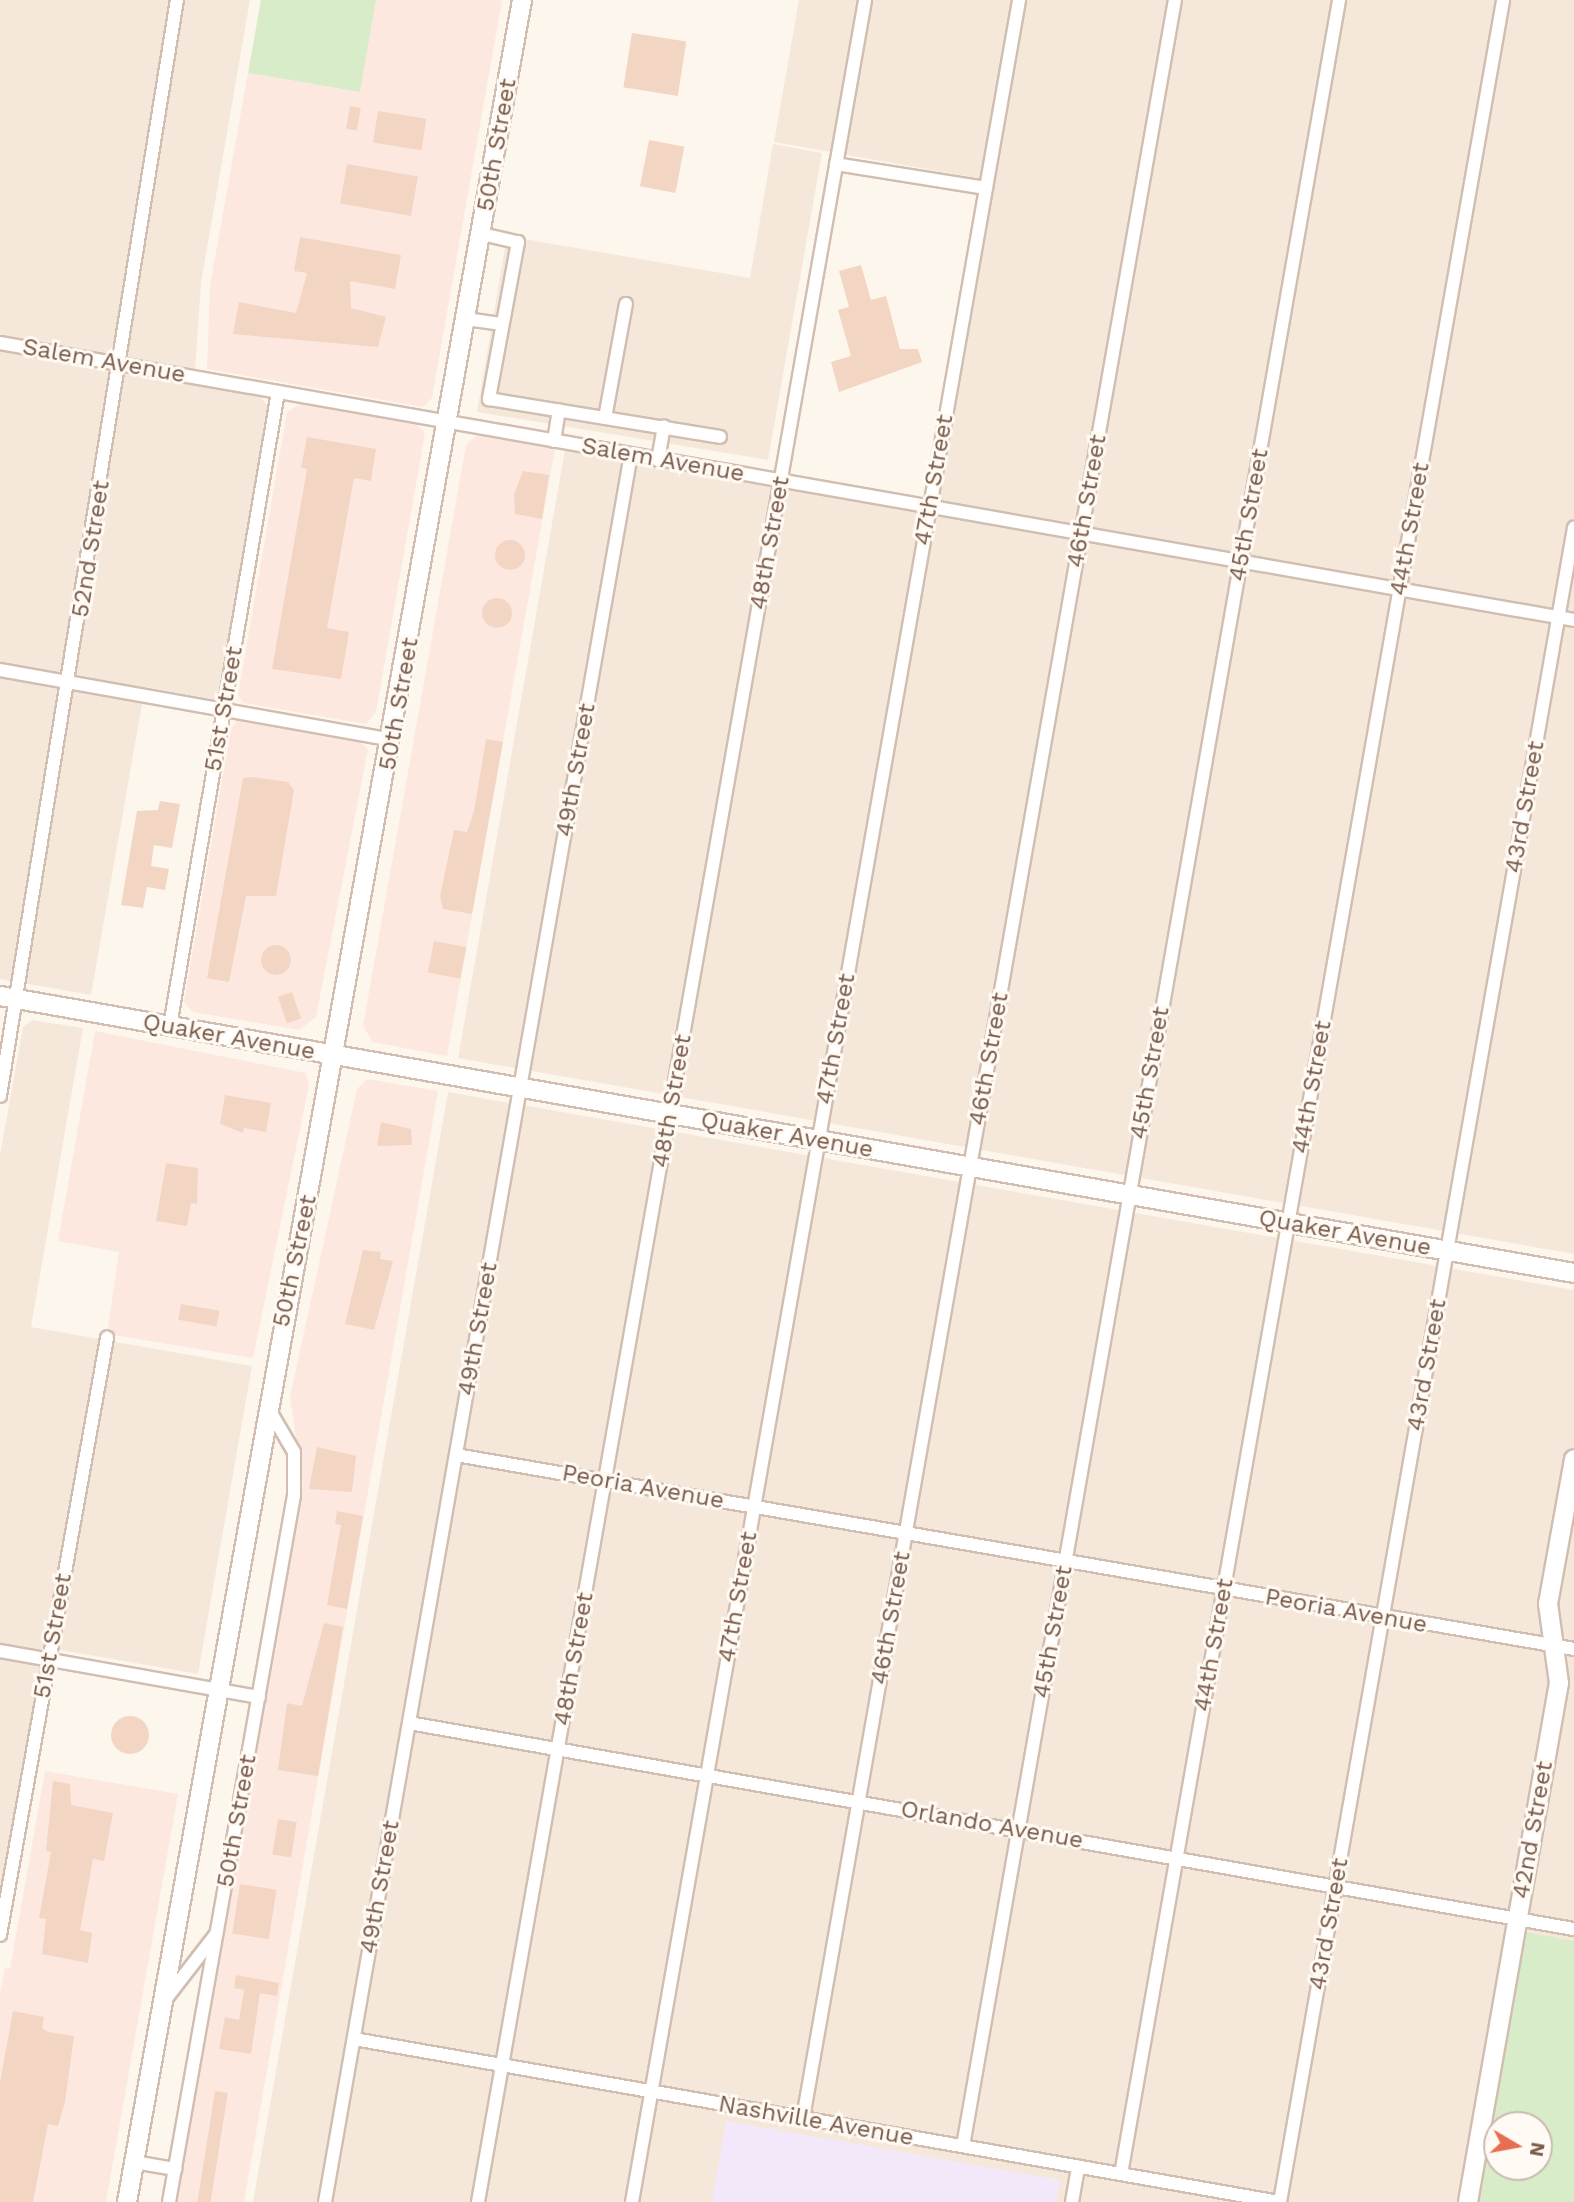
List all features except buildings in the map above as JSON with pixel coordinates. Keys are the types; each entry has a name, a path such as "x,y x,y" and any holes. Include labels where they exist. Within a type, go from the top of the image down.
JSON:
{"main road":[{"name":"50th Street","path":"127,2202 267,1406 337,1056 522,0"},
{"name":"Quaker Avenue","path":"9,998 1574,1273"},
{"name":"42nd Street","path":"1468,2202 1559,1683 1548,1604 1574,1459"}],"street":[{"name":"52nd Street","path":"0,1096 9,998 69,682 121,364 131,267 177,0"},
{"name":"48th Street","path":"478,2202 865,0"},
{"name":"47th Street","path":"632,2202 1019,0"},
{"name":"46th Street","path":"803,2118 1175,0"},
{"name":"45th Street","path":"963,2146 1339,0"},
{"name":"44th Street","path":"1121,2174 1503,0"},
{"path":"836,164 986,188"},
{"path":"482,234 518,242 489,399 720,437"},
{"path":"605,418 626,304"},
{"path":"466,319 501,324"},
{"name":"Salem Avenue","path":"0,343 1574,620"},
{"name":"51st Street","path":"170,1026 278,392"},
{"path":"554,442 559,410"},
{"path":"658,460 664,427"},
{"name":"49th Street","path":"325,2202 631,455"},
{"name":"43rd Street","path":"1279,2202 1574,528"},
{"path":"0,670 392,740"},
{"name":"51st Street","path":"0,1935 107,1338"},
{"name":"50th Street","path":"169,2202 297,1469 288,1437 267,1406"},
{"name":"Peoria Avenue","path":"456,1455 1574,1649"},
{"path":"0,1651 259,1697"},
{"name":"Orlando Avenue","path":"409,1723 1574,1928"},
{"path":"163,2003 217,1933"},
{"name":"Nashville Avenue","path":"354,2039 1279,2202"},
{"path":"134,2162 175,2169"},
{"path":"1072,2202 1078,2166"}],"shaded area":[{"path":"0,0 250,0 201,283 194,385 261,397 270,409 218,700 145,687 91,995 0,979"},
{"path":"376,0 502,0 432,398 423,407 207,369 210,286 248,73 359,92"},
{"path":"799,0 1574,0 1574,1254 458,1058 565,450 936,515 994,181 774,142"},
{"path":"773,144 822,153 768,460 477,412 507,236 750,278"},
{"path":"300,404 417,425 425,433 376,712 366,724 244,703 238,695 287,412"},
{"path":"477,435 555,449 447,1056 373,1042 363,1026 466,445"},
{"path":"237,721 359,741 368,749 316,1017 299,1030 193,1012 184,1002 231,729"},
{"path":"32,1020 83,1028 31,1327 252,1366 198,1674 44,1647 0,1895 0,1155 23,1027"},
{"path":"95,1031 306,1073 309,1085 253,1358 107,1334 119,1252 58,1241"},
{"path":"367,1079 438,1091 244,2202 176,2202 303,1485 290,1397 357,1089"},
{"path":"448,1092 1574,1290 1574,2202 253,2202"},
{"path":"45,1771 178,1794 106,2202 0,2202 0,1995 5,1968 10,1969"},
{"path":"726,2121 1060,2180 1056,2202 712,2202"}],"green space":[{"path":"261,0 376,0 360,92 248,73"},
{"path":"1525,1932 1574,1941 1574,2202 1478,2202 1483,2173 1483,2181 1553,2181 1553,2111 1494,2111"}]}
